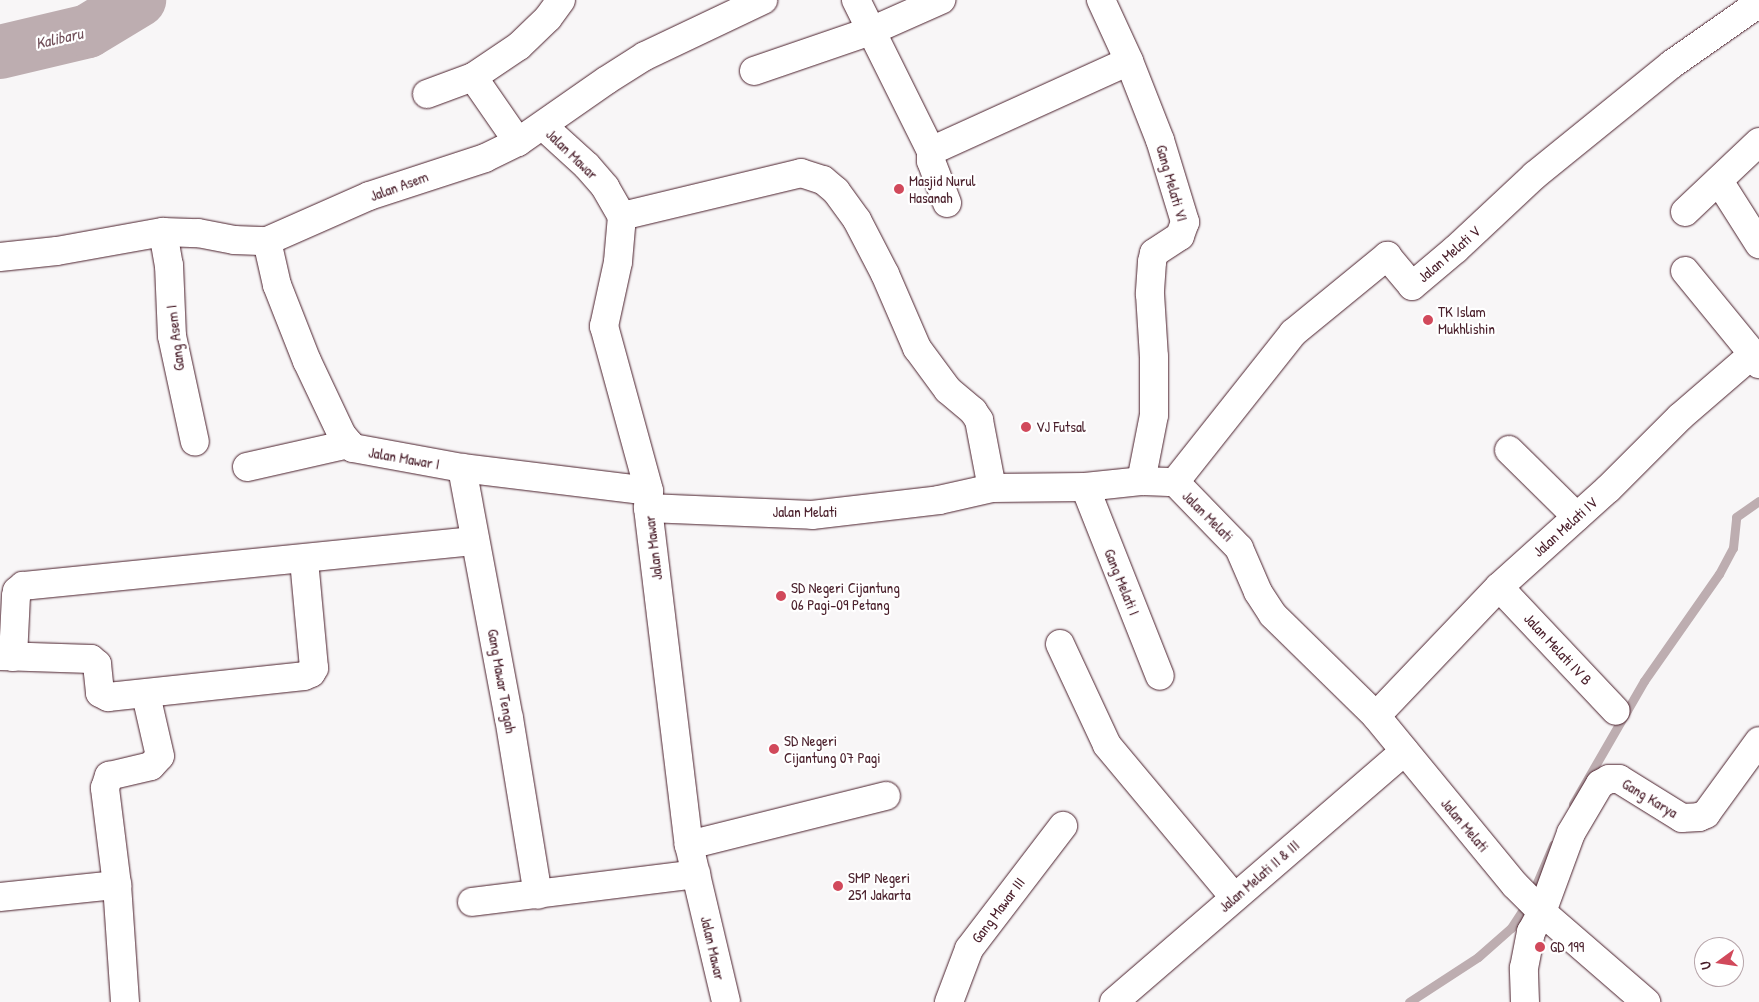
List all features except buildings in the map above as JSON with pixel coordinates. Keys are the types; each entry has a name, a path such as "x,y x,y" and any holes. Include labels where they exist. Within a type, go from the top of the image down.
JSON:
{"street":[{"path":"428,94 473,76 519,46 548,18 561,0"},
{"name":"Jalan Asem","path":"0,257 57,251 164,232 198,233 234,240 267,241 369,196 485,158 518,142 645,56 764,0"},
{"path":"856,0 931,151 931,161 947,203"},
{"path":"754,71 871,31 941,0"},
{"name":"Gang Melati VI","path":"1100,0 1129,61 1160,140 1185,222 1180,236 1154,253 1152,262 1150,294 1154,358 1154,415 1141,481"},
{"name":"Jalan Melati V","path":"1175,482 1293,332 1387,256 1412,286 1456,249 1542,169 1672,64 1759,3"},
{"path":"931,151 1129,61"},
{"path":"473,76 518,142"},
{"name":"Jalan Mawar","path":"543,126 587,166 605,187 622,216 618,262 604,326 649,500 689,845 726,1002"},
{"path":"1685,212 1759,142"},
{"path":"622,216 801,173 823,180 836,191 857,220 885,274 917,348 948,390 973,411 979,420 992,488"},
{"path":"1719,181 1759,244"},
{"name":"Gang Asem I","path":"164,232 169,265 172,336 195,442"},
{"name":"Jalan Mawar I","path":"267,241 277,285 300,344 342,436 349,444 358,450 649,500"},
{"path":"1685,271 1756,359"},
{"name":"Jalan Melati IV","path":"1376,716 1499,587 1577,517 1680,417 1756,359"},
{"path":"247,467 349,444"},
{"path":"1509,450 1577,517"},
{"name":"Gang Mawar Tengah","path":"462,468 509,718 538,895"},
{"name":"Jalan Melati","path":"649,500 812,515 939,500 992,488 1085,487 1141,481 1175,482 1239,548 1258,592 1273,615 1376,716 1515,885 1540,910 1646,1002"},
{"name":"Gang Melati I","path":"1085,487 1160,676"},
{"path":"304,560 314,668 311,673 300,676 146,695 103,696 98,688 97,664 88,657 6,657 17,591 23,586 170,570 304,560 476,542"},
{"name":"Jalan Melati IV B","path":"1499,587 1616,711"},
{"path":"1060,644 1107,745 1234,897"},
{"path":"125,1002 117,885 105,799 106,780 109,776 147,768 158,761 160,756 146,695"},
{"name":"Gang Karya","path":"1525,1002 1524,968 1531,932 1571,832 1600,784 1609,779 1619,779 1682,818 1693,819 1706,814 1756,751"},
{"name":"Jalan Melati II & III","path":"1114,1002 1405,752"},
{"path":"689,845 886,796"},
{"name":"Gang Mawar III","path":"949,1002 969,949 1062,826"},
{"path":"472,902 696,874"},
{"path":"0,898 117,885"}],"waterway":[{"name":"Kalibaru","path":"0,52 88,31 139,0"},
{"path":"1573,804 1644,681 1719,574 1733,548 1736,517 1759,501"},
{"path":"1409,1002 1478,957 1511,928 1530,899 1553,845"}],"place":[{"name":"Masjid Nurul Hasanah","path":"899,189"},
{"name":"TK Islam Mukhlishin","path":"1428,320"},
{"name":"VJ Futsal","path":"1026,427"},
{"name":"SD Negeri Cijantung 06 Pagi-09 Petang","path":"781,596"},
{"name":"SD Negeri Cijantung 07 Pagi","path":"774,749"},
{"name":"SMP Negeri 251 Jakarta","path":"838,886"},
{"name":"GD 199","path":"1540,947"}]}
